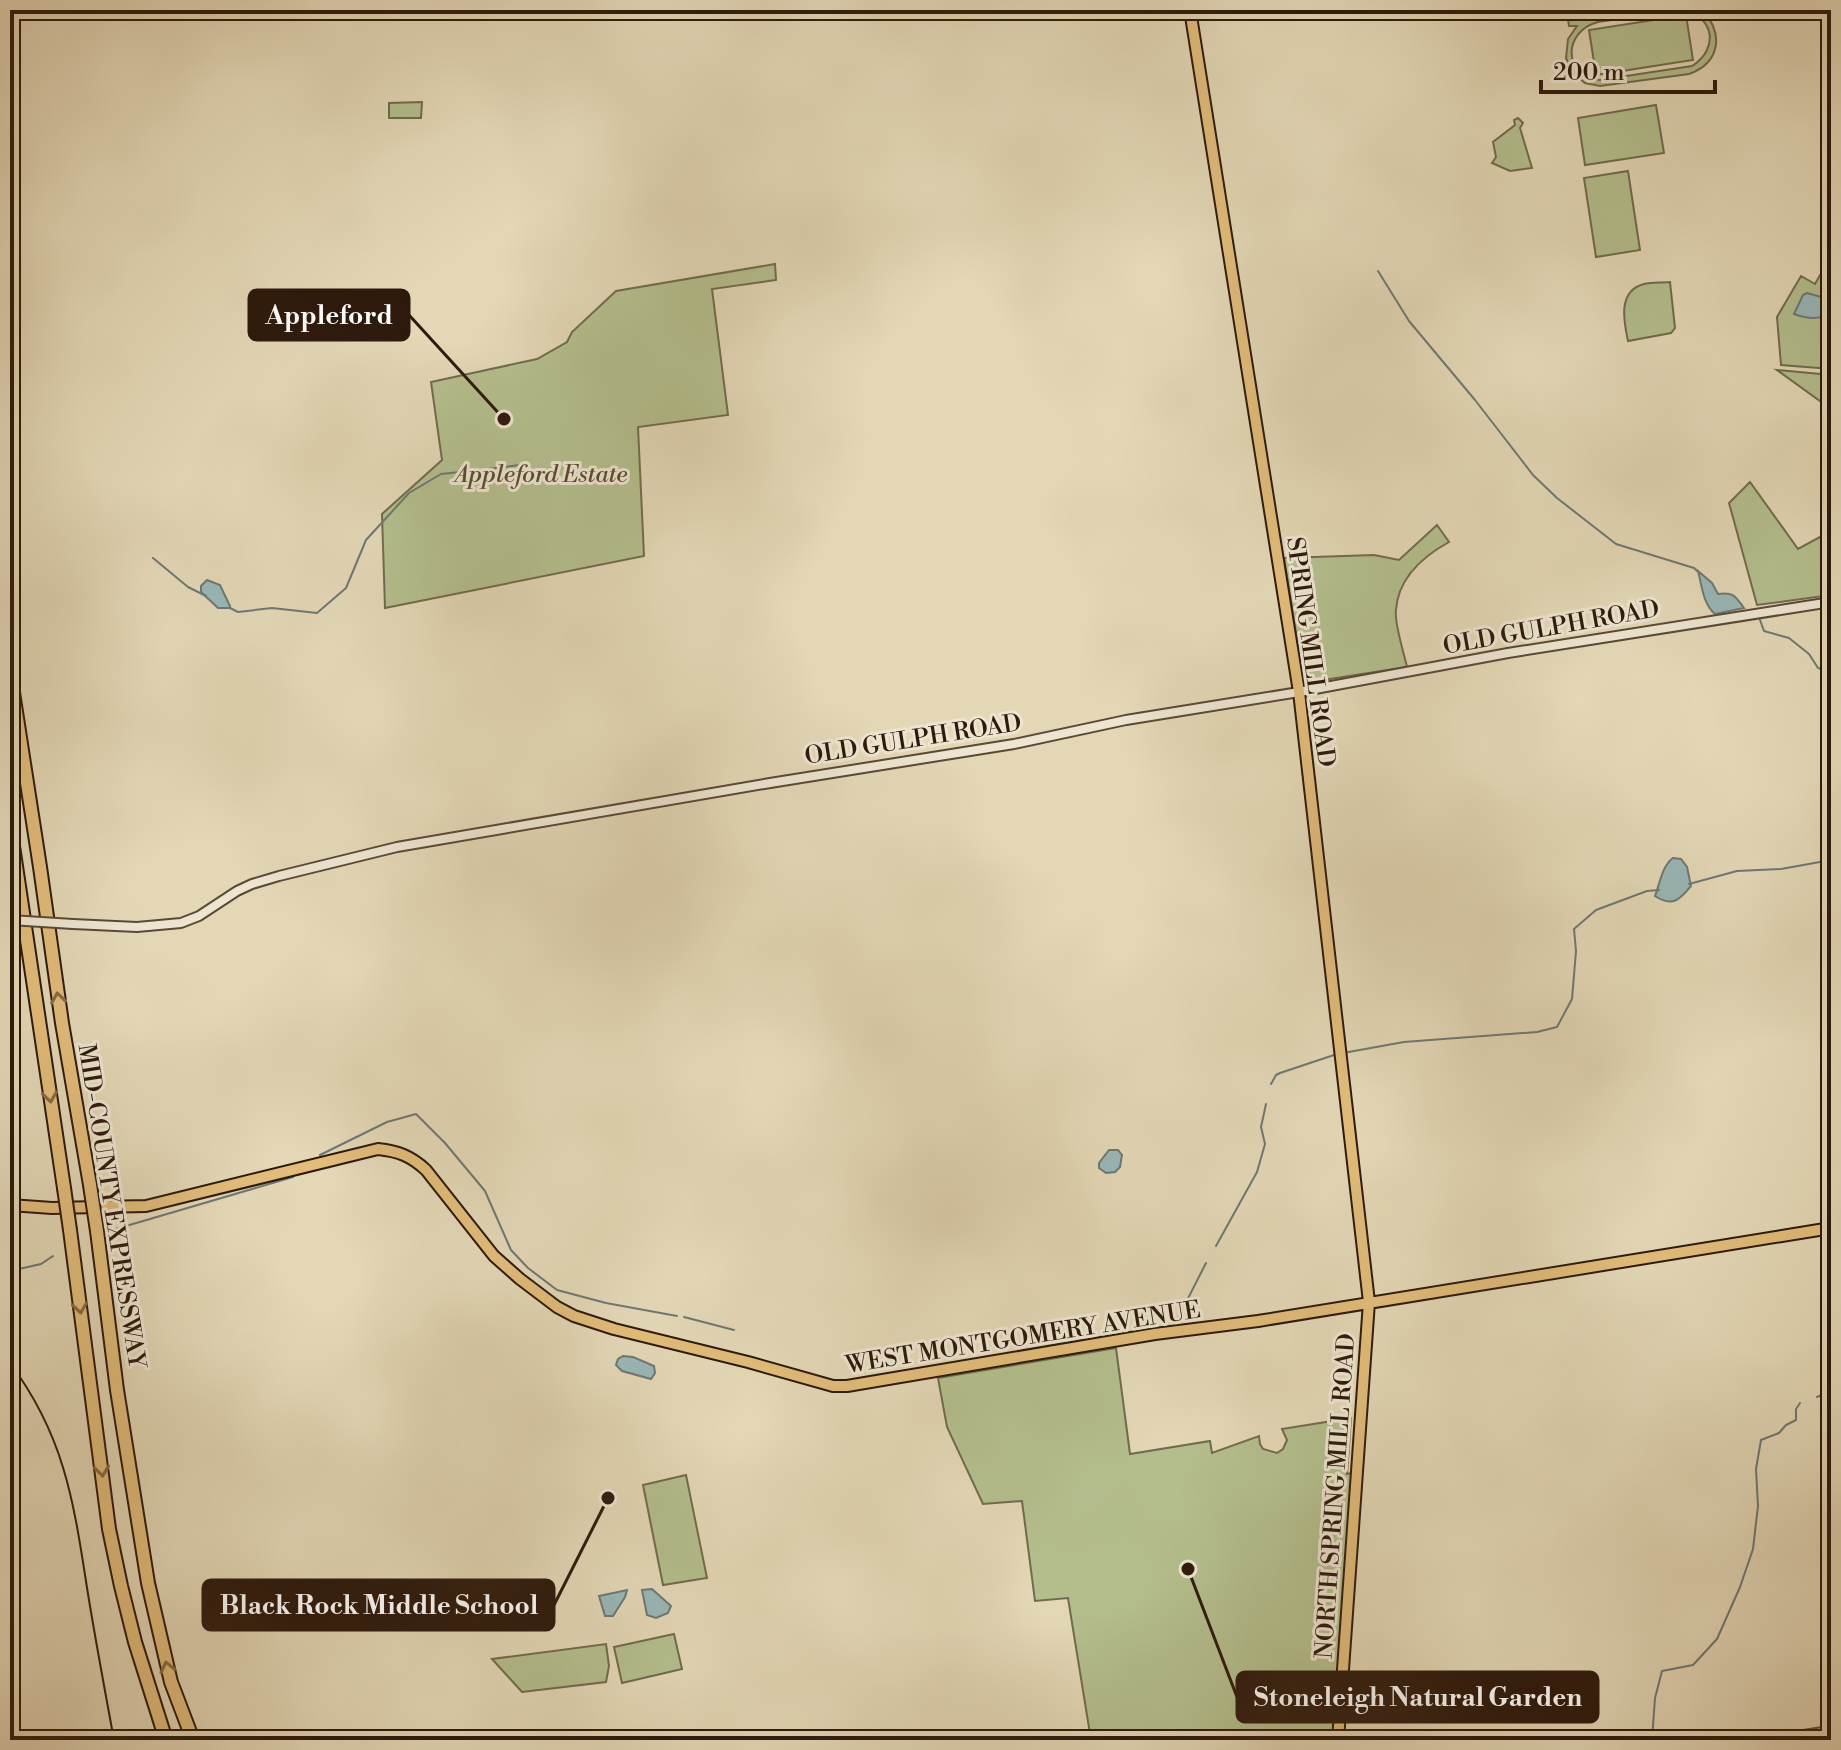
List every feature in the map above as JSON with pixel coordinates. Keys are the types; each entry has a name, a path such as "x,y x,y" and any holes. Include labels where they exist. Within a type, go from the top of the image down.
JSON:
{"highway":[{"name":"MID-COUNTY EXPRESSWAY","path":"10,673 148,1583 171,1682 193,1740"},
{"name":"MID-COUNTY EXPRESSWAY","path":"10,826 70,1230 109,1529 132,1628 166,1740"}],"main road":[{"name":"SPRING MILL ROAD","path":"1190,10 1299,692 1369,1302"},
{"name":"WEST MONTGOMERY AVENUE","path":"10,1205 52,1208 146,1206 378,1149 391,1150 414,1159 426,1170 494,1256 557,1307 614,1329 833,1386 1695,1252 1831,1228"},
{"name":"NORTH SPRING MILL ROAD","path":"1338,1740 1369,1302"}],"street":[{"name":"OLD GULPH ROAD","path":"10,920 137,927 181,923 199,916 252,884 397,847 1014,744 1155,715 1299,692 1521,650 1831,602"},
{"path":"1773,1740 1830,1731"}],"green space":[{"path":"1639,10 1678,11 1598,22 1578,34 1573,43 1573,62 1588,77 1600,80 1692,66 1701,59 1710,34 1701,19 1684,11 1703,11 1714,29 1716,47 1707,63 1689,74 1600,86 1585,83 1573,73 1566,58 1568,39 1577,26 1569,26 1568,19"},
{"path":"1686,15 1693,60 1596,75 1589,30"},
{"path":"422,102 421,118 389,118 389,103"},
{"path":"1656,105 1664,153 1585,165 1578,118"},
{"path":"1518,118 1523,123 1520,128 1532,168 1510,171 1492,163 1496,157 1493,142 1515,125 1514,120"},
{"path":"1628,171 1640,250 1596,257 1584,178"},
{"path":"1831,256 1831,369 1781,365 1777,317 1801,276 1815,284"},
{"name":"Appleford Estate","path":"775,264 776,280 712,289 728,415 638,427 644,556 385,608 382,514 442,460 431,382 537,359 567,342 572,332 616,291"},
{"path":"1670,282 1675,328 1671,333 1628,341 1624,308 1630,293 1644,284"},
{"path":"1777,370 1831,375 1831,409"},
{"path":"1750,482 1798,549 1831,531 1831,595 1757,605 1729,503"},
{"path":"1437,525 1449,542 1413,570 1398,599 1396,622 1407,667 1304,683 1284,558 1374,555 1399,560"},
{"path":"1116,1348 1130,1454 1210,1441 1212,1453 1259,1436 1263,1449 1277,1453 1287,1440 1282,1429 1351,1418 1347,1474 1352,1473 1334,1740 1091,1740 1068,1598 1035,1601 1022,1501 983,1504 947,1427 938,1378"},
{"path":"686,1475 707,1578 663,1585 643,1485"},
{"path":"674,1634 682,1669 622,1683 614,1647"},
{"path":"606,1644 609,1666 606,1682 522,1692 492,1659"}],"water":[{"path":"1807,293 1828,299 1831,302 1829,314 1812,318 1794,314"},
{"path":"1698,571 1712,583 1718,594 1734,596 1744,608 1715,614 1705,600"},
{"path":"207,580 220,585 230,608 218,608 201,592 201,586"},
{"path":"1673,858 1681,859 1687,867 1691,886 1680,898 1671,902 1655,896 1664,870"},
{"path":"1109,1150 1118,1150 1122,1155 1120,1167 1115,1172 1106,1173 1099,1168 1099,1163"},
{"path":"623,1356 654,1366 655,1373 651,1379 622,1371 616,1365"},
{"path":"652,1589 671,1606 668,1613 656,1618 647,1615 642,1590"},
{"path":"627,1590 613,1616 605,1616 599,1596"}],"waterway":[{"path":"1378,271 1409,321 1533,475 1557,498 1616,544 1697,571"},
{"path":"488,469 519,465"},
{"path":"230,608 238,612 272,608 317,613 346,588 366,540 409,493 441,474 470,471"},
{"path":"153,558 188,587 206,596"},
{"path":"1760,620 1764,631 1789,638 1809,654 1818,668 1831,672"},
{"path":"1689,884 1737,871 1781,869 1831,860"},
{"path":"1343,1053 1404,1042 1537,1032 1557,1027 1572,999 1576,951 1574,929 1596,910 1647,891 1659,890"},
{"path":"1271,1084 1280,1073 1337,1054"},
{"path":"1216,1246 1257,1172 1265,1144 1261,1127 1266,1104"},
{"path":"320,1155 387,1122 416,1114 485,1191 511,1250 528,1268 557,1290 677,1316"},
{"path":"109,1231 293,1177"},
{"path":"10,1271 41,1264 53,1256"},
{"path":"1175,1324 1206,1263"},
{"path":"684,1317 734,1330"},
{"path":"1817,1397 1831,1391"},
{"path":"1652,1740 1655,1698 1662,1671 1693,1665 1717,1639 1740,1587 1753,1549 1758,1506 1756,1469 1761,1440 1779,1433 1796,1420 1796,1409 1800,1403"}],"tram line":[{"path":"10,1363 44,1418 65,1473 114,1740"}],"place":[{"name":"Appleford","path":"504,419"},
{"name":"Black Rock Middle School","path":"608,1498"},
{"name":"Stoneleigh Natural Garden","path":"1188,1569"}]}
